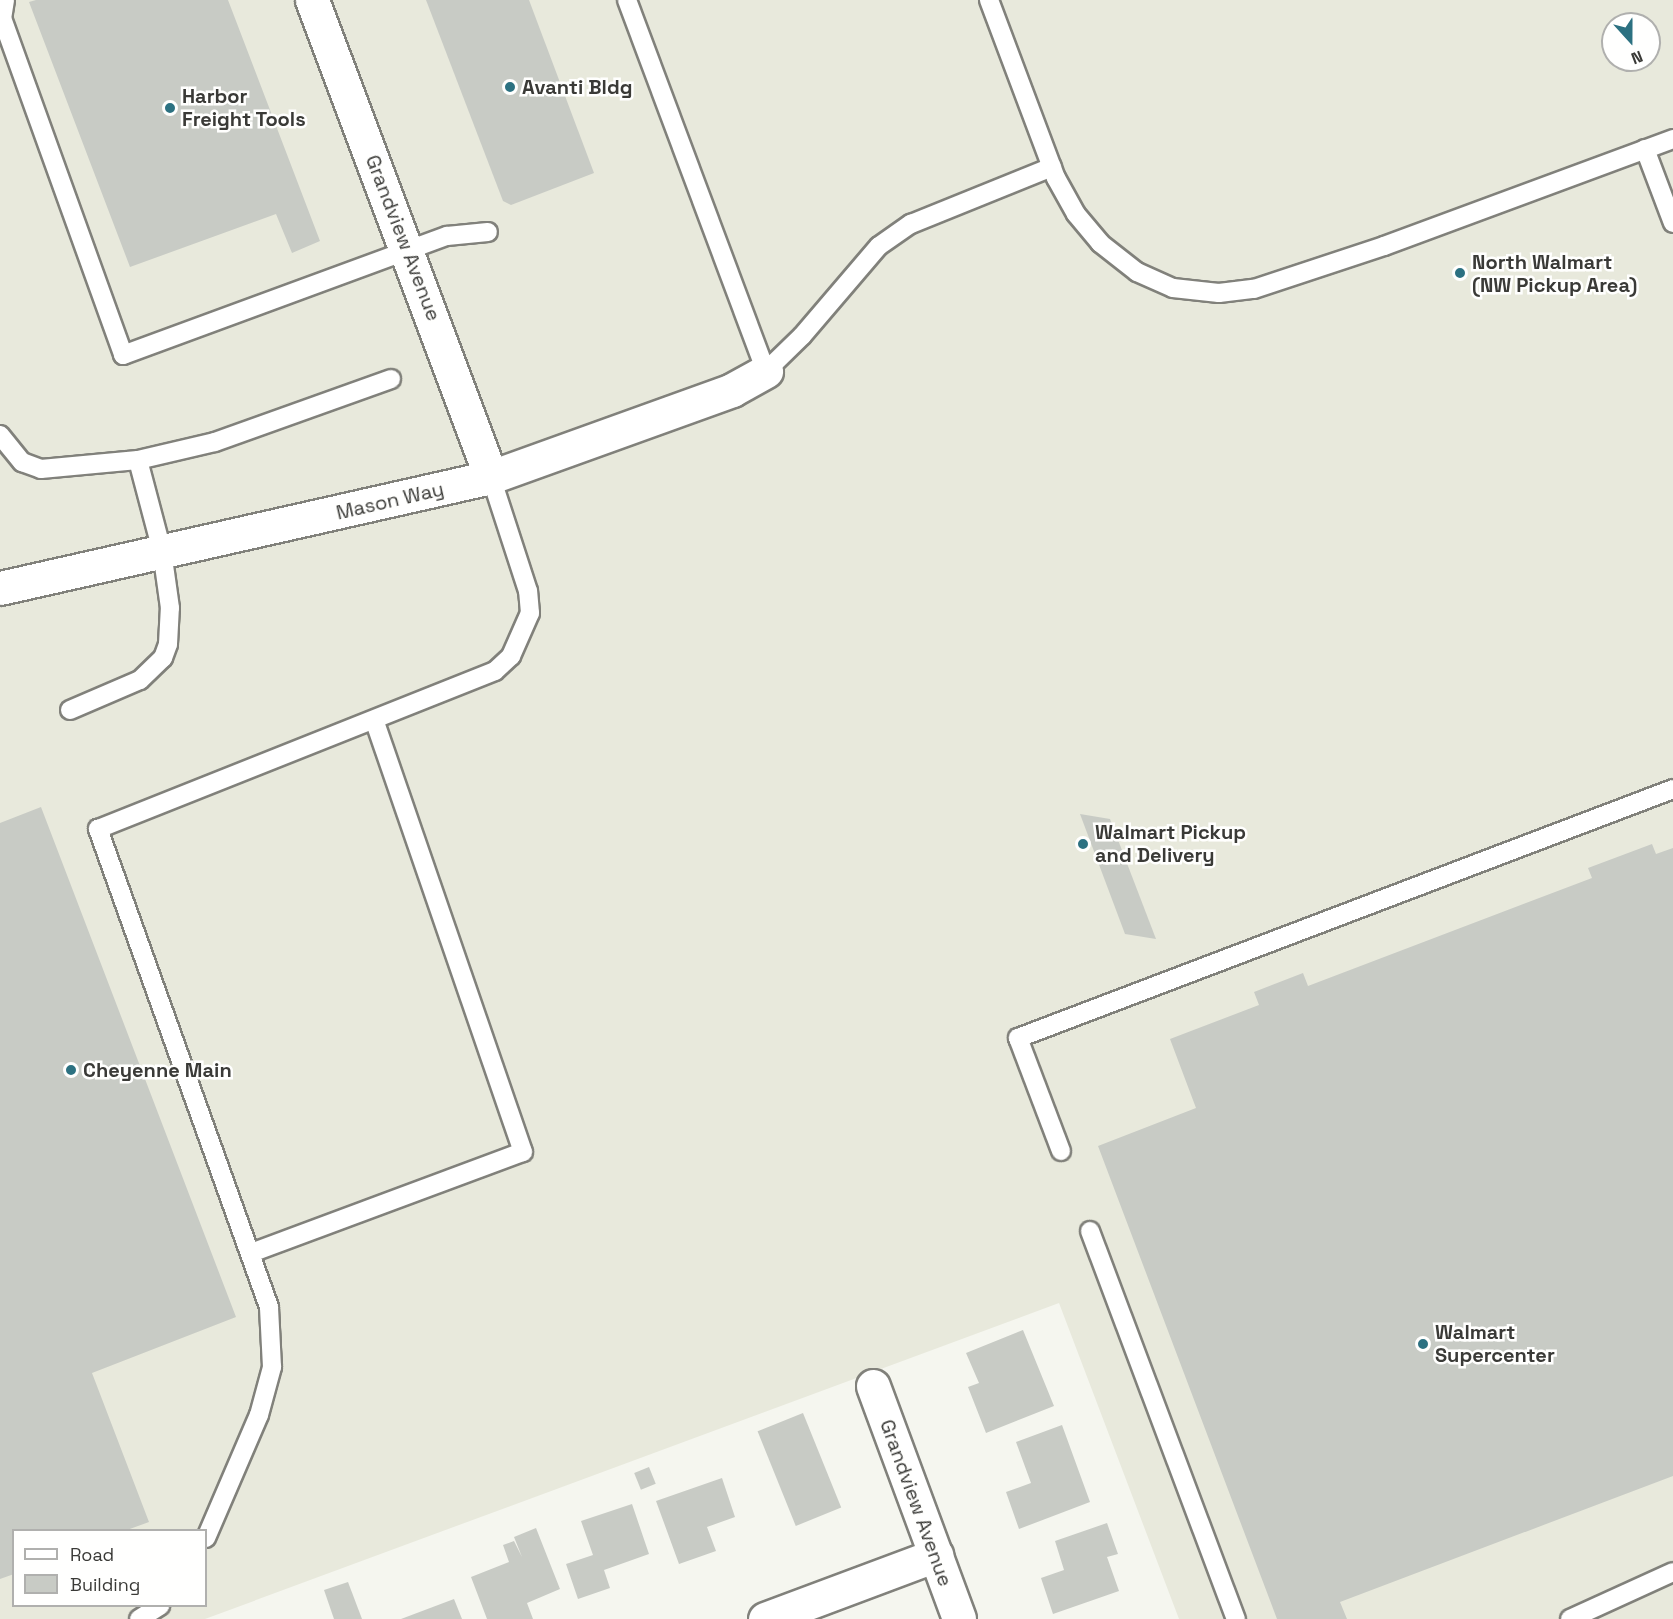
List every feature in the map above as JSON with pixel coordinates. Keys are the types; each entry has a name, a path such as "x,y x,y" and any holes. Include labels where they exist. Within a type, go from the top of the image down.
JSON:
{"street":[{"name":"Grandview Avenue","path":"312,0 408,252 490,477"},
{"name":"Mason Way","path":"0,588 490,477 732,390 766,371"},
{"name":"Grandview Avenue","path":"873,1386 959,1619"},
{"path":"765,1619 936,1556"}],"lane":[{"path":"5,0 2,18 123,355 447,236 488,232"},
{"path":"627,0 766,371 802,336 879,246 910,224 1052,167"},
{"path":"989,0 1052,167 1076,214 1100,243 1137,272 1173,288 1219,293 1254,289 1306,273 1673,139"},
{"path":"1645,149 1673,223"},
{"path":"0,435 22,462 41,469 138,460 215,442 391,379"},
{"path":"70,710 140,680 163,658 170,628 162,551 138,460"},
{"path":"207,1536 259,1415 272,1367 269,1307 98,829 375,721 495,671 522,637 530,613 528,591 490,477"},
{"path":"251,1253 523,1152 375,721"},
{"path":"1061,1151 1017,1038 1673,789"},
{"path":"1090,1231 1236,1619"},
{"path":"1570,1619 1673,1572"},
{"path":"139,1619 157,1607"}],"shaded area":[{"path":"0,0 1673,0 1673,1619 1179,1619 1059,1303 205,1619 0,1619"}],"building":[{"name":"Harbor Freight Tools","path":"36,0 228,0 320,241 292,253 276,214 130,267 29,2"},
{"name":"Avanti Bldg","path":"426,0 529,0 594,173 511,205 503,201"},
{"name":"Cheyenne Main","path":"41,807 236,1317 92,1373 149,1522 130,1529 12,1529 12,1575 0,1579 0,823"},
{"path":"1080,814 1110,819 1156,939 1125,934"},
{"name":"Walmart Supercenter","path":"1652,844 1656,854 1673,848 1673,1476 1340,1602 1347,1619 1277,1619 1098,1146 1196,1108 1170,1039 1259,1005 1254,992 1303,973 1308,986 1592,878 1588,868"},
{"path":"1023,1330 1054,1406 986,1433 968,1387 979,1383 966,1353"},
{"path":"803,1413 841,1508 796,1526 758,1431"},
{"path":"1062,1425 1090,1502 1019,1529 1006,1492 1031,1483 1016,1442"},
{"path":"649,1467 656,1484 641,1490 634,1473"},
{"path":"722,1478 735,1517 707,1527 716,1551 679,1564 656,1501"},
{"path":"632,1504 649,1554 604,1570 610,1588 578,1599 566,1564 593,1555 581,1521"},
{"path":"1107,1523 1118,1554 1107,1557 1119,1591 1053,1614 1041,1578 1064,1570 1055,1541"},
{"path":"536,1528 560,1589 527,1603 533,1619 487,1619 471,1577 509,1562 503,1545 514,1541 522,1557 514,1537"},
{"path":"348,1582 362,1619 334,1619 324,1590"},
{"path":"454,1599 462,1619 401,1619"}],"place":[{"name":"Avanti Bldg","path":"510,87"},
{"name":"Harbor Freight Tools","path":"170,108"},
{"name":"North Walmart (NW Pickup Area)","path":"1460,273"},
{"name":"Walmart Pickup and Delivery","path":"1083,844"},
{"name":"Cheyenne Main","path":"71,1070"},
{"name":"Walmart Supercenter","path":"1423,1344"}]}
